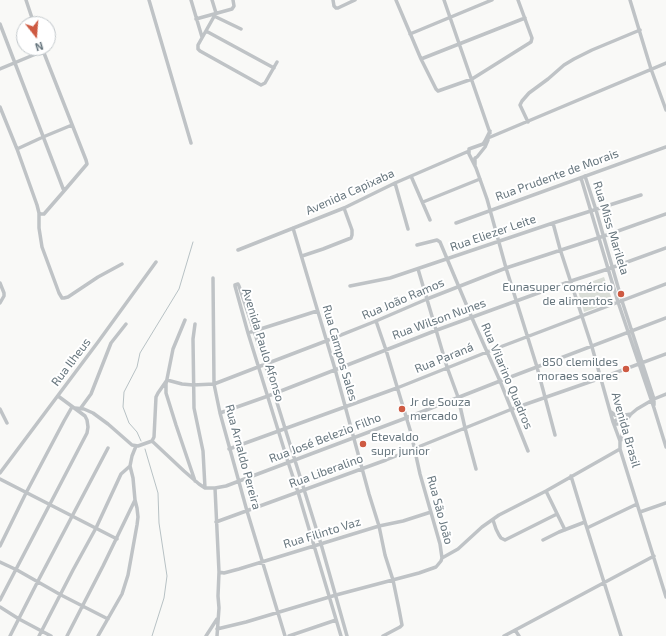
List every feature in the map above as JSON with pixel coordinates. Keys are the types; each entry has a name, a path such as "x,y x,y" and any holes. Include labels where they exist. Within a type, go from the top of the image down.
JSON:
{"street":[{"path":"26,0 31,16"},
{"path":"149,0 191,143"},
{"path":"191,0 202,38"},
{"path":"212,0 215,15 198,47 200,52 259,84 265,83 277,62"},
{"path":"196,19 215,15 232,9 234,6 233,0"},
{"path":"333,0 336,8 355,0"},
{"path":"396,0 421,59 438,91 472,79 531,42 532,38 518,0"},
{"path":"444,0 490,131 485,147 475,158 476,168"},
{"path":"410,34 492,0"},
{"path":"630,0 651,69 666,110"},
{"path":"215,15 241,29"},
{"path":"421,59 525,18"},
{"path":"0,24 64,191"},
{"path":"528,122 520,105 529,93 574,59 640,30"},
{"path":"206,31 274,68"},
{"path":"0,69 28,56"},
{"path":"39,213 44,214 87,164 44,56"},
{"path":"488,138 666,63"},
{"path":"0,107 17,149 39,213 39,228 42,247 62,298 68,296 122,264"},
{"path":"17,149 72,125"},
{"name":"Avenida Capixaba","path":"238,250 344,208 395,183 483,144 490,131"},
{"name":"Rua Prudente de Morais","path":"456,223 666,147"},
{"path":"470,150 469,154 476,168 490,210 556,435"},
{"path":"411,176 430,220"},
{"name":"Rua Miss Marilela","path":"583,177 604,236 613,267 620,302"},
{"name":"Rua Miss Marilela","path":"583,177 608,269 653,400 666,447"},
{"path":"423,202 480,179"},
{"path":"395,183 408,229"},
{"name":"Rua Eliezer Leite","path":"350,286 390,278 641,195"},
{"path":"302,256 323,250 351,238 352,230 344,208"},
{"name":"Rua João Ramos","path":"167,380 193,385 214,384 326,341 506,268 666,214"},
{"name":"Avenida Brasil","path":"553,223 592,347 637,504 664,582 666,597"},
{"name":"Rua Campos Sales","path":"293,228 379,526 385,555 393,580 402,625 383,636"},
{"name":"Rua Vilarino Quadros","path":"417,245 437,240 440,242 458,287 512,409 528,451"},
{"name":"Rua Wilson Nunes","path":"220,413 268,396 437,330 666,248"},
{"name":"Rua Ilheus","path":"0,473 156,262"},
{"path":"418,269 447,367 458,397 476,469"},
{"name":"Rua Arnaldo Pereira","path":"214,278 214,384 238,481 285,636"},
{"path":"0,283 4,293 0,303"},
{"name":"Avenida Paulo Afonso","path":"341,636 298,492 248,334 235,286 238,284 295,460 347,636"},
{"name":"Rua Paraná","path":"229,449 397,388 447,367 666,284"},
{"path":"248,334 317,311"},
{"name":"Rua José Belezio Filho","path":"205,488 226,486 666,318"},
{"path":"185,320 174,349 167,380 166,393 196,481"},
{"name":"Rua São João","path":"217,629 430,570 439,564 442,558 440,544 406,418 376,321"},
{"path":"80,409 91,394 111,343 126,324"},
{"path":"195,324 193,339 194,408 203,451 205,488"},
{"name":"Rua Liberalino","path":"216,522 414,449 512,409 666,354"},
{"path":"73,407 84,409 93,413 132,445 138,446 152,441 154,437 156,397 167,380"},
{"path":"620,441 625,422 631,414 637,409 666,394"},
{"path":"0,600 88,433 87,420 85,416 58,396"},
{"path":"0,546 26,493 73,407"},
{"path":"0,409 7,423"},
{"path":"611,412 622,417"},
{"path":"613,423 622,417 631,414"},
{"path":"613,423 618,424 625,422"},
{"path":"152,441 172,461 198,484 205,488"},
{"path":"98,636 122,594 128,575 137,525 137,508 130,466 136,446"},
{"path":"10,636 108,448"},
{"path":"442,558 458,549 482,527 509,510 620,449"},
{"path":"39,636 96,528 121,474 130,466"},
{"path":"571,476 621,636"},
{"path":"0,479 73,515 117,539"},
{"path":"215,488 219,572 217,636"},
{"path":"546,491 565,530"},
{"path":"67,636 117,539 135,500"},
{"path":"640,512 666,503"},
{"path":"587,528 637,504"},
{"name":"Rua Filinto Vaz","path":"219,572 224,573 263,562 379,526 403,521 431,512"},
{"path":"493,520 500,538 506,540 557,514"},
{"path":"543,540 585,522"},
{"path":"504,636 654,556"},
{"path":"0,562 108,619"},
{"path":"0,607 51,636"},
{"path":"206,636 218,618"},
{"path":"289,636 336,620"},
{"path":"515,630 519,636"}],"shaded area":[{"path":"604,277 613,302 584,312 577,287"}],"waterway":[{"path":"141,441 137,432 129,423 123,407 124,392 137,367 140,353 179,289 193,242"},
{"path":"145,449 158,493 159,523 167,576 164,598 152,636"}],"place":[{"name":"Eunasuper comércio de alimentos","path":"621,294"},
{"name":"850 clemildes moraes soares","path":"626,369"},
{"name":"Jr de Souza mercado","path":"402,409"},
{"name":"Etevaldo supr junior","path":"363,444"}]}
